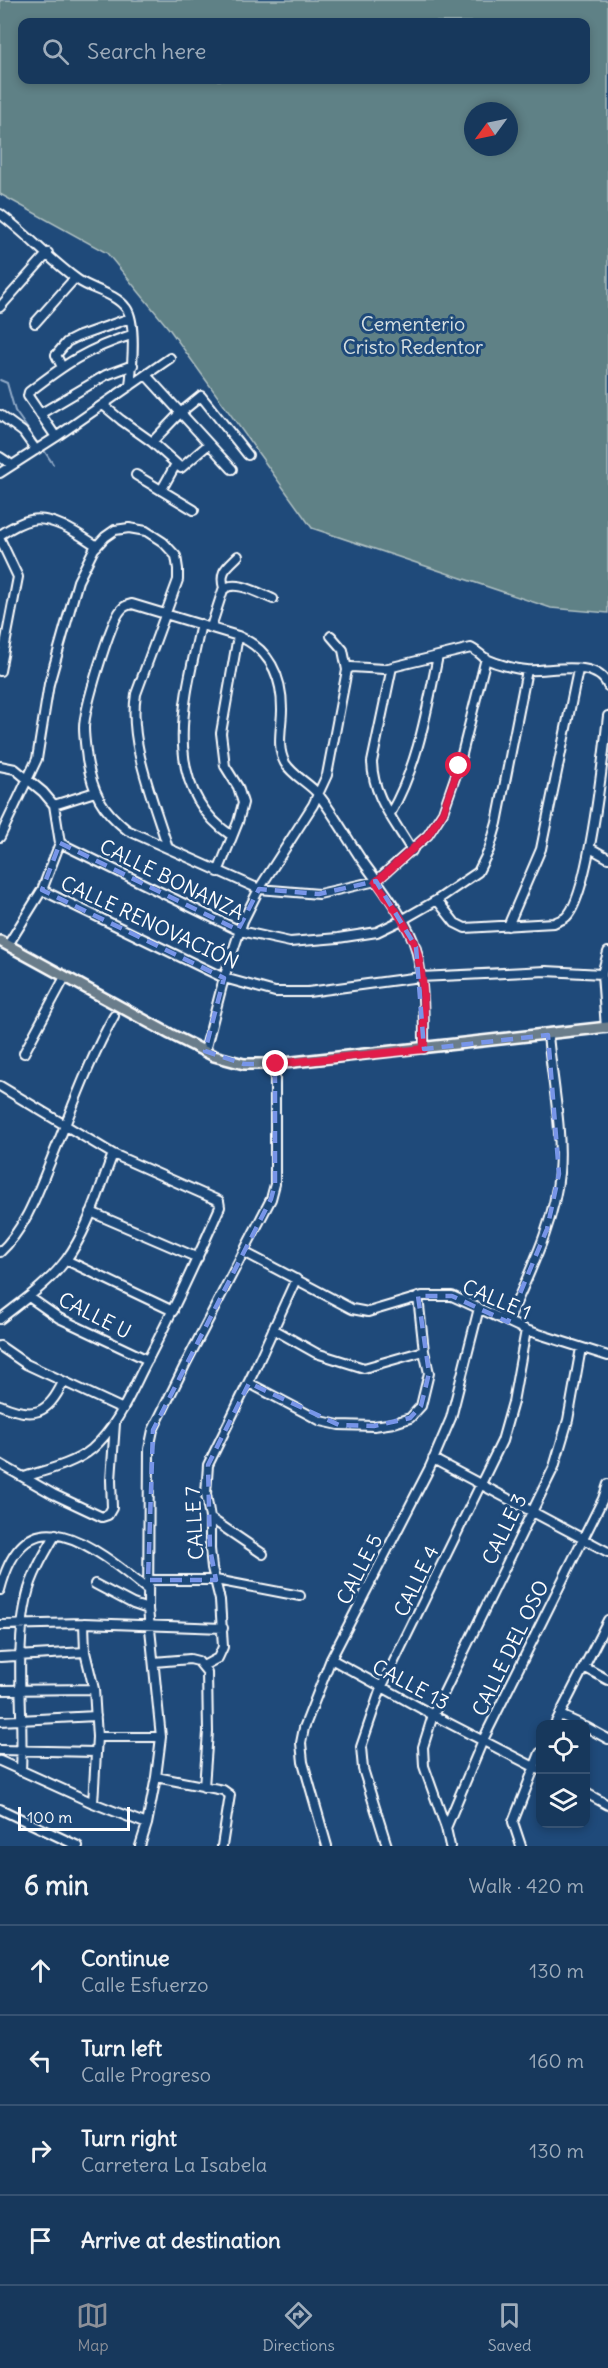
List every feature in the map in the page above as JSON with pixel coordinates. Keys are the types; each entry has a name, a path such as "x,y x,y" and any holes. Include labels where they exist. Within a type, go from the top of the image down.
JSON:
{"main road":[{"path":"4,943 205,1051 244,1064 276,1064 424,1049 607,1027"}],"street":[{"path":"0,214 75,278 117,300 126,308 130,318 133,365 130,386"},
{"path":"0,308 48,253"},
{"path":"34,323 75,278"},
{"path":"62,367 56,355 58,350 68,342 130,318"},
{"path":"53,439 28,393 62,367 100,345 131,335"},
{"path":"0,473 170,358"},
{"path":"40,414 106,375 133,365"},
{"path":"146,375 232,469"},
{"path":"152,442 198,397 203,398 248,455"},
{"path":"103,405 183,468 209,444"},
{"path":"0,415 23,432 38,449"},
{"path":"0,457 12,465"},
{"path":"162,489 176,464"},
{"path":"136,475 194,510"},
{"path":"0,535 29,520 40,519 74,532 98,546"},
{"path":"0,837 37,759 49,684 78,581 98,546 115,530 129,528 146,531 164,542 176,556 178,569 178,580 136,694 133,711 145,771 168,848"},
{"path":"0,539 18,577 0,671"},
{"path":"211,627 224,588 221,578 225,567 238,556"},
{"path":"224,588 236,585 273,599"},
{"path":"424,1049 416,947 402,920 376,882 317,793 286,765 282,756 280,737 282,708 277,674 267,656 238,636 132,604 126,605 120,611 108,635 84,726 87,760 95,792 109,815 127,830 259,889 319,894 376,882 428,835 443,812 451,793 486,658"},
{"path":"201,624 184,700 182,748 192,787 203,811 216,825 232,836"},
{"path":"218,872 243,803 238,787 225,766 221,733 238,636"},
{"path":"205,1051 224,978 240,931 259,889 312,805 327,776 347,670 343,650 331,636"},
{"path":"347,670 351,667 392,667 471,648 486,658 527,670 563,667 594,671 602,675 608,686"},
{"path":"390,814 403,791 425,718 438,656"},
{"path":"392,667 372,762 375,789 412,851"},
{"name":"CALLE BONANZA","path":"60,843 240,931 290,942 376,932 437,900 478,872 489,850 497,824 527,670"},
{"path":"508,926 541,849 578,670"},
{"path":"437,900 455,923 465,928 554,923 566,917 573,906 591,848 608,716"},
{"path":"0,766 15,769 29,779 54,805 60,843 42,890 4,943"},
{"path":"54,805 95,792"},
{"path":"591,848 608,858"},
{"name":"CALLE RENOVACIÓN","path":"42,890 224,978 275,992 308,992 420,977 546,971 602,974"},
{"path":"607,1027 602,974 608,952"},
{"path":"24,1053 65,977"},
{"path":"0,1252 35,1200 91,1062 114,1016"},
{"path":"508,1322 547,1230 559,1174 560,1143 548,1035"},
{"path":"140,1846 147,1824 161,1737 148,1609 149,1449 153,1430 271,1199 275,1184 276,1064"},
{"path":"0,1086 113,1154 219,1201 220,1207 173,1311 115,1423 92,1449 81,1456 24,1477"},
{"path":"0,1319 46,1282 66,1260 81,1235 113,1154"},
{"path":"91,1212 198,1258"},
{"name":"CALLE 1","path":"244,1251 352,1309 368,1312 418,1297 452,1296 526,1330 608,1356"},
{"path":"66,1260 173,1311"},
{"name":"CALLE 7","path":"203,1666 218,1658 223,1647 223,1628 211,1559 210,1518 206,1494 208,1466 296,1279"},
{"name":"CALLE U","path":"29,1297 59,1318 148,1360"},
{"path":"249,1383 321,1421 354,1427 394,1424 410,1418 421,1406 429,1373 418,1297"},
{"name":"CALLE 5","path":"327,1846 303,1762 301,1743 303,1728 331,1659 433,1459 451,1418 479,1308"},
{"path":"273,1329 316,1353 364,1368 424,1351"},
{"name":"CALLE 4","path":"387,1846 363,1769 361,1747 381,1688 502,1441 513,1402 526,1330"},
{"path":"0,1346 26,1364 123,1408"},
{"name":"CALLE 3","path":"450,1846 424,1766 423,1747 433,1715 554,1467 568,1420 581,1348"},
{"path":"0,1405 27,1414 39,1411 47,1408 56,1398 63,1382"},
{"path":"0,1464 53,1494 102,1517 108,1515 112,1508 111,1480 115,1423"},
{"path":"433,1459 608,1552"},
{"name":"CALLE DEL OSO","path":"446,1828 483,1740 608,1484"},
{"path":"210,1518 263,1554"},
{"path":"0,1590 2,1572 16,1551 33,1536 56,1534 75,1540 104,1557 148,1590"},
{"path":"21,1771 22,1625 27,1595 33,1578 56,1534"},
{"path":"148,1580 216,1580 300,1596"},
{"path":"95,1584 133,1604 148,1609"},
{"path":"558,1720 608,1620"},
{"path":"84,1623 85,1652 92,1673 96,1716 93,1803"},
{"path":"0,1625 84,1623 223,1628"},
{"path":"0,1657 85,1652"},
{"name":"CALLE 13","path":"331,1659 381,1688 536,1767"},
{"path":"154,1662 198,1660 208,1678 208,1732 204,1787"},
{"path":"584,1667 608,1680"},
{"path":"0,1690 94,1689"},
{"path":"560,1715 570,1720"},
{"path":"0,1721 96,1716"},
{"path":"590,1730 608,1739"},
{"path":"96,1737 161,1737"},
{"path":"0,1750 95,1752"},
{"path":"0,1761 93,1803 147,1824"},
{"path":"520,1846 513,1822 536,1770"},
{"path":"156,1777 223,1790 230,1796 222,1846"},
{"path":"590,1796 608,1805"},
{"path":"0,1809 78,1846"}],"highlighted area":[{"path":"60,843 238,930 259,889 319,894 376,881 416,947 424,1049 548,1035 559,1174 547,1229 508,1322 452,1296 418,1296 429,1373 421,1406 410,1418 374,1426 339,1425 249,1383 208,1465 210,1549 216,1580 148,1580 153,1430 271,1199 275,1184 275,1064 244,1064 205,1051 224,978 42,890"}],"green space":[{"name":"Cementerio Cristo Redentor","path":"0,0 608,0 608,613 551,608 312,528 170,330 107,253 0,194"}],"waterway":[{"path":"0,380 7,383 15,411 39,445"},
{"path":"43,449 53,464"}],"route":[{"path":"276,1064 424,1049 424,1013 416,947 402,920 376,882 428,835 443,812 459,766"}]}
